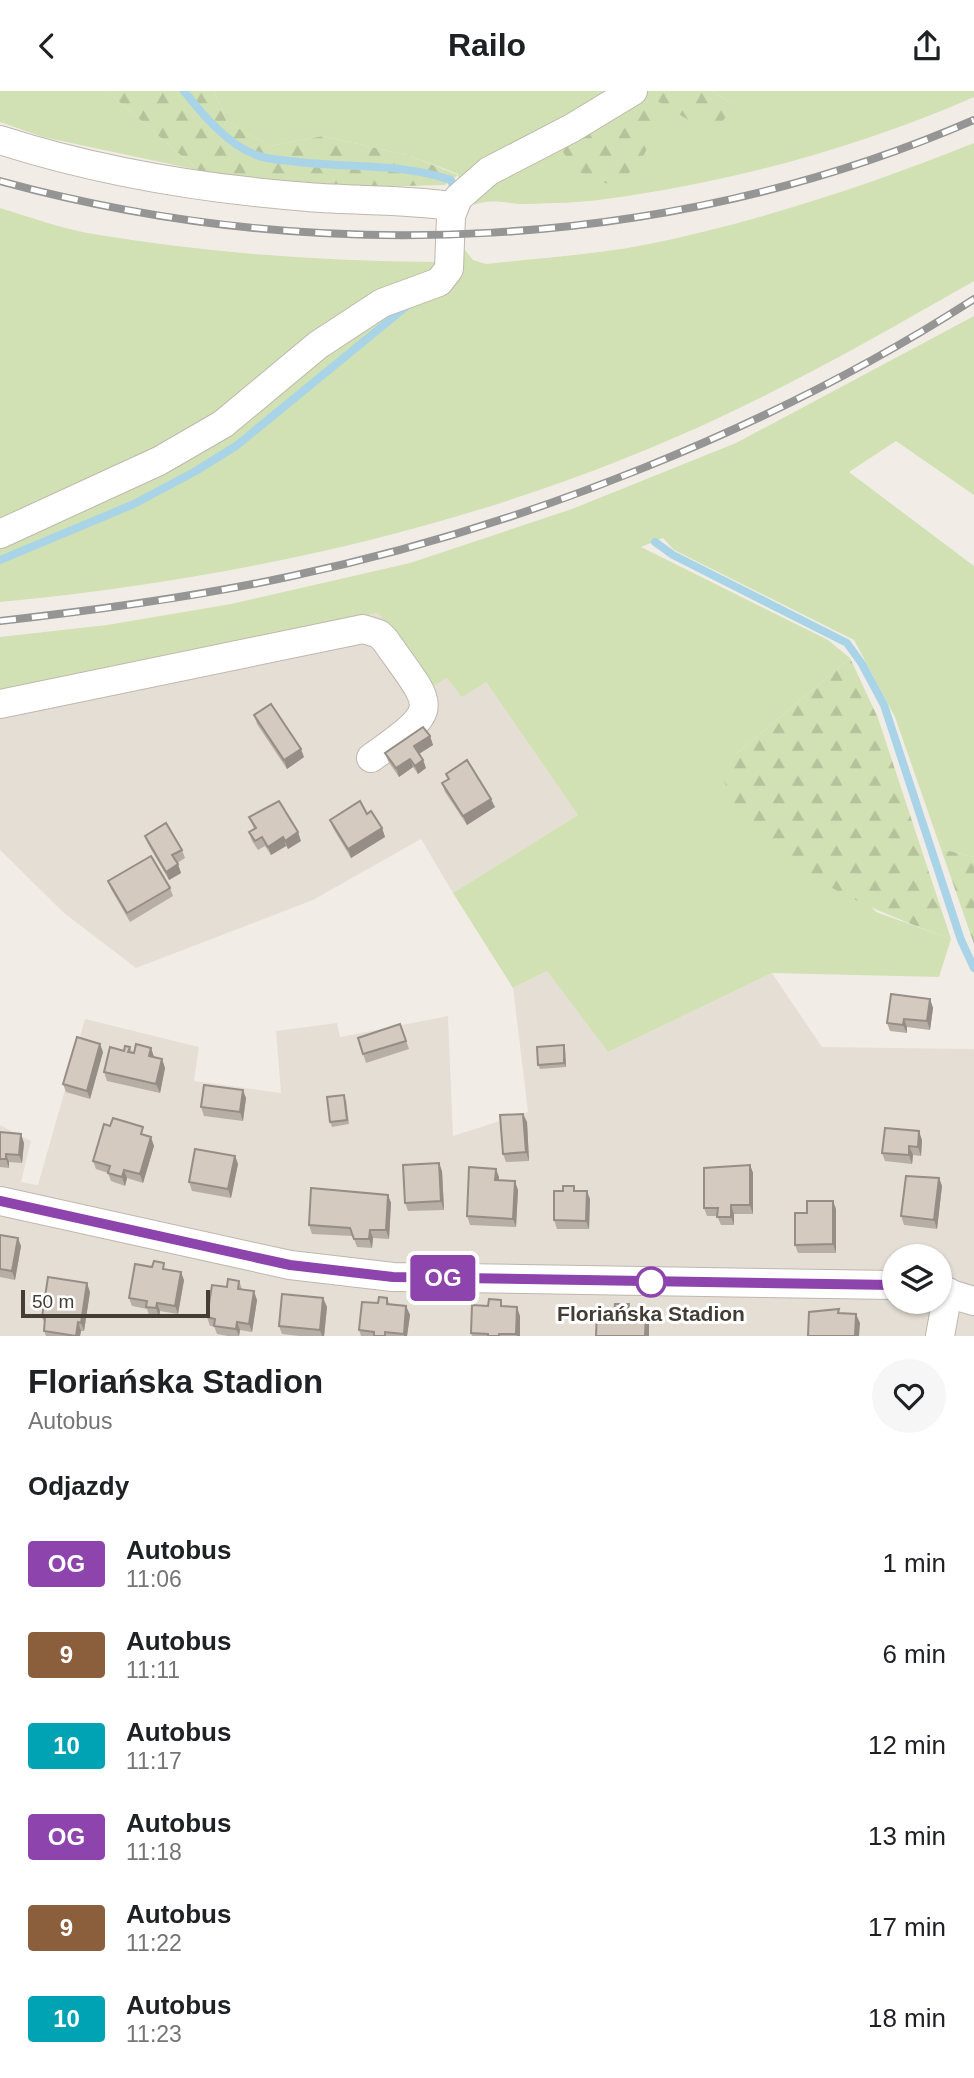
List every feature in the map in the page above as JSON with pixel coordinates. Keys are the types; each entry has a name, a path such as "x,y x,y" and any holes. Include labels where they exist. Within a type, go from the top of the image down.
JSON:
{"street":[{"path":"0,534 69,505 170,455 223,424 318,345 382,303 439,282 449,269 452,257 451,216 458,198 489,171 572,128 633,91"},
{"path":"0,140 96,167 162,179 308,197 451,206"},
{"path":"0,704 363,629 379,634 385,640 421,692 425,709 419,722 370,758"},
{"path":"0,1201 290,1265 393,1277 882,1285"},
{"path":"940,1336 954,1295"}],"shaded area":[{"path":"378,613 431,688 447,678 486,682 578,815 453,893 421,839 313,900 136,968 64,913 0,850 0,690"},
{"path":"547,971 608,1052 772,973 822,1047 974,1049 974,1336 0,1336 0,1125 31,1141 21,1182 38,1185 85,1019 199,1047 194,1081 281,1093 276,1031 337,1023 340,1037 448,1016 453,1136 528,1112 513,988"}],"green space":[{"path":"0,91 107,91 198,170 43,137 0,122"},
{"path":"107,91 214,91 227,122 270,146 323,136 410,156 458,175 445,185 366,187 282,183 198,170"},
{"path":"214,91 623,91 459,186 458,174 410,156 323,136 270,146 227,122"},
{"path":"642,91 712,91 734,105 713,135 654,99 651,137 637,165 617,184 597,181 581,173 557,143"},
{"path":"712,91 974,91 974,97 885,132 747,173 653,192 586,201 526,204 493,202 474,205 480,190 654,98 734,105"},
{"path":"974,143 974,281 759,399 641,452 552,486 463,515 280,560 187,578 0,602 0,541 305,367 459,265 465,250 473,260 486,264 644,245 811,201"},
{"path":"0,208 70,229 135,241 306,258 435,262 441,257 442,267 227,412 0,527"},
{"path":"974,316 974,495 896,441 849,472 974,566 974,857 941,849 895,717 854,640 674,550 663,538 641,547 828,640 850,658 735,755 876,912 951,939 939,977 772,973 608,1052 547,971 513,988 453,893 578,815 486,682 462,697 447,678 431,688 378,613 0,690 0,637 107,625 231,604 410,563 572,509 736,443"},
{"path":"850,658 878,718 951,939 862,903 800,869 773,850 750,828 729,796 724,780 735,755"},
{"path":"941,849 974,857 974,944"}],"building":[{"path":"271,704 301,749 284,760 254,715"},
{"path":"423,727 430,736 414,746 423,760 415,766 410,759 396,768 385,753"},
{"path":"467,760 491,799 463,816 442,783 449,779 446,774"},
{"path":"279,801 298,832 285,841 283,837 268,847 262,837 255,841 249,832 256,828 249,817"},
{"path":"360,801 367,814 371,811 382,828 348,849 330,820"},
{"path":"166,823 182,850 172,855 178,864 166,872 145,836"},
{"path":"151,856 170,888 127,913 108,881"},
{"path":"891,994 930,999 927,1021 904,1019 903,1025 887,1023"},
{"path":"400,1024 406,1041 363,1054 358,1038"},
{"path":"77,1037 100,1044 87,1091 63,1084"},
{"path":"136,1044 151,1048 149,1056 162,1059 156,1084 104,1072 110,1047 124,1051 125,1046 130,1047 128,1052 134,1053"},
{"path":"564,1045 564,1063 538,1065 537,1047"},
{"path":"204,1085 243,1090 240,1112 201,1107"},
{"path":"344,1095 347,1120 330,1122 327,1097"},
{"path":"523,1114 526,1152 503,1154 500,1115"},
{"path":"113,1118 143,1127 141,1134 151,1137 140,1174 124,1170 122,1177 108,1173 110,1166 93,1161 104,1124 110,1126"},
{"path":"885,1128 919,1131 918,1147 909,1146 909,1155 882,1153"},
{"path":"0,1132 21,1134 19,1155 6,1154 6,1159 0,1159"},
{"path":"195,1149 235,1156 228,1189 189,1182"},
{"path":"439,1163 441,1201 405,1203 403,1165"},
{"path":"750,1165 750,1205 731,1205 731,1217 717,1217 718,1208 704,1208 704,1168"},
{"path":"469,1167 496,1169 495,1180 515,1181 513,1219 467,1216"},
{"path":"906,1176 939,1178 934,1220 901,1216"},
{"path":"563,1186 574,1186 574,1191 587,1191 586,1221 554,1220 554,1191 563,1191"},
{"path":"311,1188 388,1195 386,1230 370,1230 369,1239 354,1239 350,1228 309,1225"},
{"path":"807,1201 833,1201 833,1244 795,1245 795,1213 807,1213"},
{"path":"0,1235 18,1238 12,1271 0,1269"},
{"path":"154,1261 164,1263 163,1269 181,1272 175,1306 157,1303 156,1308 146,1307 147,1301 129,1298 135,1264 152,1267"},
{"path":"48,1277 87,1283 81,1323 78,1322 76,1336 44,1331 45,1318 42,1317"},
{"path":"228,1279 239,1281 238,1289 254,1291 249,1324 237,1322 236,1329 214,1326 215,1319 207,1317 212,1285 227,1287"},
{"path":"282,1294 323,1298 320,1330 279,1326"},
{"path":"379,1297 387,1298 387,1304 406,1306 404,1334 385,1332 385,1336 374,1336 374,1332 359,1330 362,1302 378,1303"},
{"path":"489,1299 501,1300 501,1306 517,1307 516,1334 488,1336 471,1333 472,1305 488,1306"},
{"path":"615,1304 629,1304 628,1312 646,1313 645,1336 596,1336 597,1312 614,1313"},
{"path":"839,1309 838,1313 856,1314 855,1336 808,1336 809,1312"}],"waterway":[{"path":"184,91 225,136 256,155 317,164 414,171 451,180 454,189"},
{"path":"0,560 134,504 236,446 407,306"},
{"path":"655,542 673,555 847,643 862,664 884,705 961,940 974,968"}],"railway":[{"path":"0,181 121,209 244,227 368,235 492,233 616,220 738,197 858,164 974,120"},
{"path":"0,621 147,602 256,584 380,555 557,501 732,430 897,346 974,299"}],"bus line":[{"name":"OG","path":"0,1201 290,1265 393,1277 882,1285"}],"place":[{"name":"Floriańska Stadion","path":"651,1282"}]}
